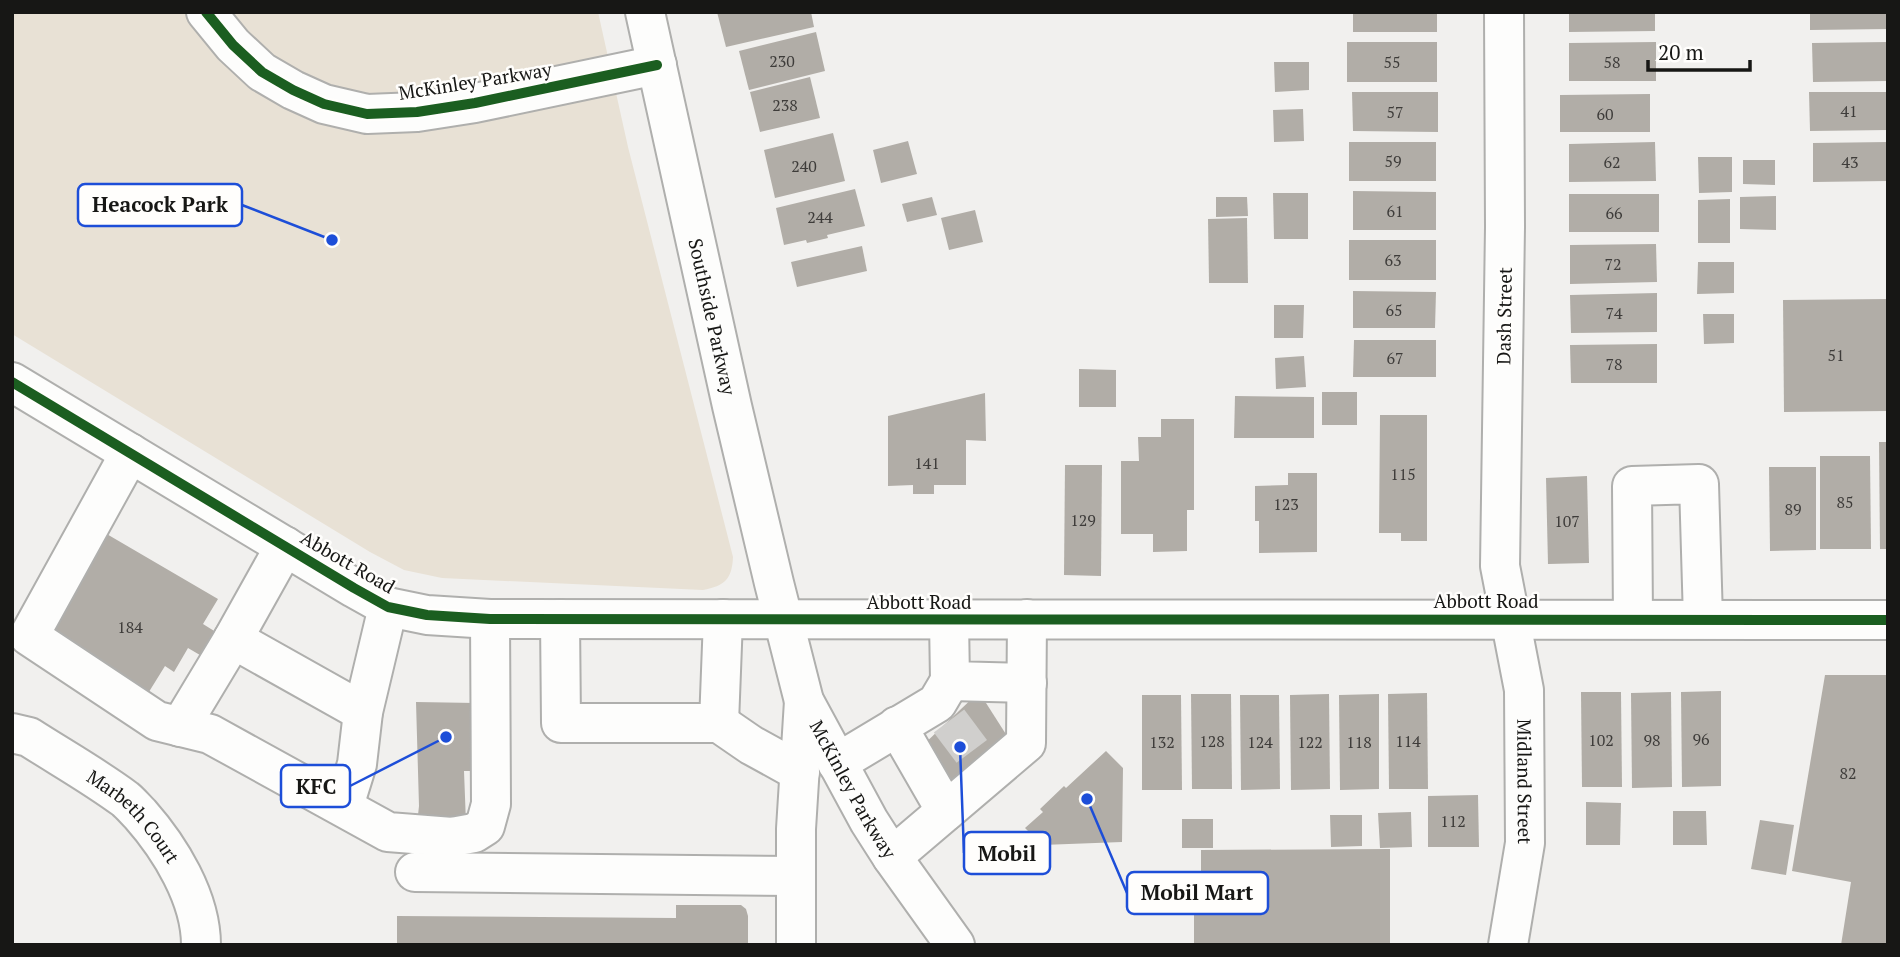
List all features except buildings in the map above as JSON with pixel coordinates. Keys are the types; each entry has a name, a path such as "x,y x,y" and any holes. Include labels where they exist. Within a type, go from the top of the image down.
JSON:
{"street":[{"name":"McKinley Parkway","path":"206,12 233,45 262,72 324,104 368,114 475,103 657,65"},
{"name":"Southside Parkway","path":"645,12 732,406 783,620"},
{"name":"Dash Street","path":"1504,12 1505,227 1500,566 1510,619"},
{"name":"Abbott Road","path":"12,382 388,607 426,615 490,619 1888,620"},
{"path":"130,453 29,636 158,721 210,734 388,832 452,837 474,833 485,826 491,804 490,619"},
{"path":"1633,619 1632,486 1699,484 1703,619"},
{"path":"180,727 285,546"},
{"path":"344,806 356,764 363,712 388,607"},
{"path":"560,619 561,723 719,723 751,745 800,772"},
{"path":"719,723 723,619"},
{"path":"892,857 946,811 985,770 1026,743 1027,619"},
{"name":"Midland Street","path":"1508,945 1525,843 1524,690 1510,619"},
{"name":"McKinley Parkway","path":"783,620 804,701 836,763 892,857 954,945"},
{"path":"945,702 950,620"},
{"path":"233,639 363,712"},
{"path":"836,763 897,726 945,702 1027,683"},
{"path":"796,945 796,830 804,701"},
{"path":"897,726 946,811"},
{"name":"Marbeth Court","path":"12,733 29,737 127,800 155,831 178,867 194,906 201,930 201,945"},
{"path":"415,872 796,876"}],"shaded area":[{"path":"12,12 598,12 628,147 733,557 731,571 726,580 703,590 442,578 404,570 370,552 12,334"}],"tunnel":[{"path":"949,721 982,765"}],"cycle path":[{"path":"206,12 233,45 262,72 324,104 367,114 417,112 475,103 657,65"},
{"path":"12,382 354,588 388,607 427,615 490,619 1888,620"}],"place":[{"name":"Heacock Park","path":"332,240"},
{"name":"KFC","path":"446,737"},
{"name":"Mobil","path":"960,747"},
{"name":"Mobil Mart","path":"1087,799"}]}
